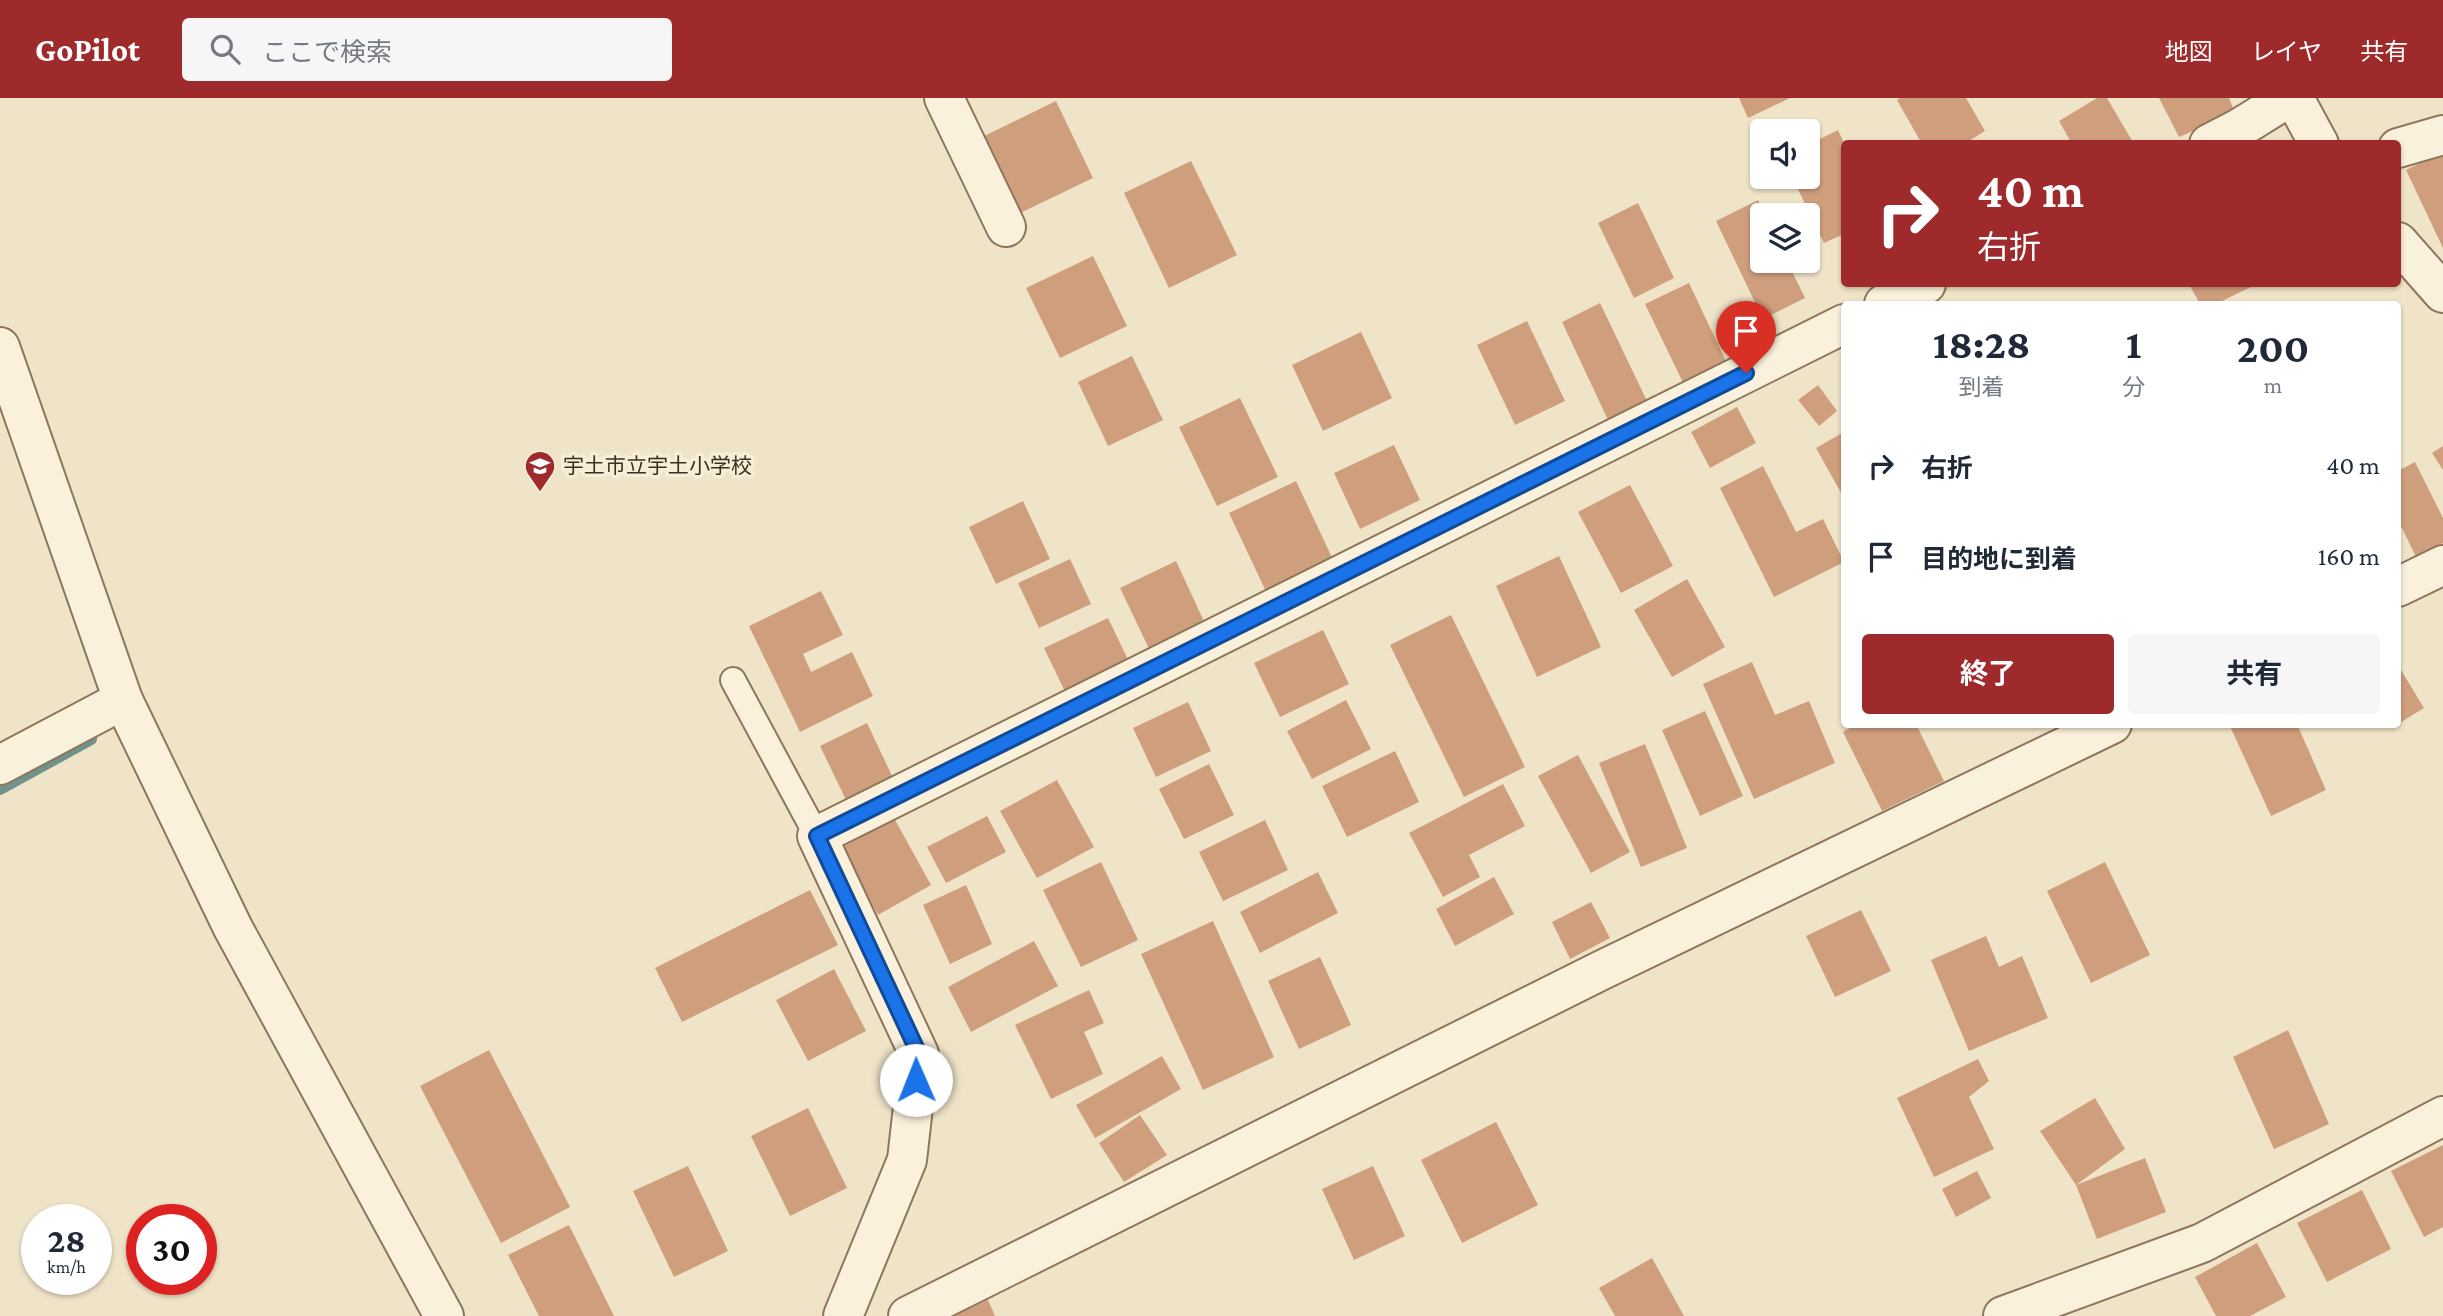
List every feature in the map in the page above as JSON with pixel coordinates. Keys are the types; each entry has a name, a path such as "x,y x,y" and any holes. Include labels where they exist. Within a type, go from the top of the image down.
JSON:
{"street":[{"path":"944,98 1006,227"},
{"path":"2217,140 2288,98"},
{"path":"2294,98 2317,140"},
{"path":"2401,147 2443,135"},
{"path":"2401,245 2443,293"},
{"path":"1890,301 1920,287"},
{"path":"843,1316 907,1160 919,1054 817,836 1841,325"},
{"path":"0,348 122,700 233,928 444,1316"},
{"path":"2401,586 2443,565"},
{"path":"0,765 122,700"},
{"path":"908,1316 1602,970 2104,728"},
{"path":"2003,1316 2202,1243 2443,1116"}],"lane":[{"path":"733,680 817,836"}],"building":[{"path":"1739,98 1790,98 1748,118"},
{"path":"1966,98 1985,131 1970,140 1920,140 1897,100"},
{"path":"2097,98 2107,98 2132,140 2070,140 2059,121"},
{"path":"2159,98 2229,98 2235,113 2179,137"},
{"path":"1056,101 1093,178 1014,216 978,139"},
{"path":"1838,130 1843,140 1841,235 1824,243 1820,235 1820,203 1805,203 1798,189 1820,189 1820,139"},
{"path":"2443,152 2443,248 2406,170"},
{"path":"1191,161 1237,255 1169,288 1124,193"},
{"path":"1638,203 1674,278 1634,298 1598,223"},
{"path":"1750,204 1750,273 1793,273 1805,298 1763,319 1716,221"},
{"path":"1093,256 1127,326 1060,358 1026,288"},
{"path":"1689,283 1732,374 1689,395 1645,304"},
{"path":"2191,287 2251,287 2222,301 2198,301"},
{"path":"1600,303 1648,403 1609,422 1562,322"},
{"path":"1527,321 1565,401 1515,425 1477,345"},
{"path":"1361,332 1392,398 1323,431 1292,365"},
{"path":"1132,356 1163,420 1108,446 1078,382"},
{"path":"1818,385 1837,411 1819,426 1798,400"},
{"path":"1240,398 1278,477 1217,506 1179,427"},
{"path":"1737,407 1756,443 1710,468 1691,432"},
{"path":"1841,434 1841,493 1816,448"},
{"path":"1394,445 1420,500 1360,529 1334,473"},
{"path":"2443,446 2443,470 2432,453"},
{"path":"2415,462 2443,518 2443,543 2416,557 2401,526 2401,469"},
{"path":"1763,466 1796,532 1823,519 1841,556 1841,564 1774,597 1720,488"},
{"path":"1296,481 1337,568 1270,600 1229,513"},
{"path":"1630,485 1673,566 1621,593 1578,512"},
{"path":"1023,501 1050,559 996,584 969,527"},
{"path":"1559,556 1601,647 1537,677 1496,586"},
{"path":"1070,559 1091,604 1039,628 1018,583"},
{"path":"1176,561 1209,632 1154,659 1120,588"},
{"path":"1687,579 1725,647 1672,677 1634,610"},
{"path":"821,591 843,635 803,654 811,672 852,652 873,696 800,732 749,626"},
{"path":"1451,615 1525,767 1464,797 1390,645"},
{"path":"1108,618 1136,676 1072,706 1044,648"},
{"path":"1323,630 1349,684 1280,717 1254,663"},
{"path":"1752,662 1775,715 1809,701 1835,763 1754,799 1703,684"},
{"path":"2401,670 2424,708 2401,722"},
{"path":"1346,700 1371,749 1312,779 1287,731"},
{"path":"1188,702 1211,751 1156,777 1133,728"},
{"path":"1705,711 1743,796 1700,816 1662,730"},
{"path":"867,723 894,780 847,802 820,746"},
{"path":"1850,728 1918,728 1944,781 1882,811 1843,732"},
{"path":"2231,728 2299,728 2326,790 2271,816"},
{"path":"1645,744 1687,848 1641,867 1599,763"},
{"path":"1395,751 1419,802 1347,837 1322,786"},
{"path":"1578,755 1630,852 1591,873 1538,776"},
{"path":"1209,764 1234,815 1184,839 1159,789"},
{"path":"1057,780 1094,847 1037,878 1000,811"},
{"path":"1503,784 1525,826 1469,855 1480,877 1443,897 1409,833"},
{"path":"987,816 1006,852 946,883 927,847"},
{"path":"894,818 931,885 878,915 841,848"},
{"path":"1265,820 1288,870 1223,901 1199,852"},
{"path":"1101,862 1138,940 1081,967 1043,890"},
{"path":"2105,862 2150,955 2091,983 2047,891"},
{"path":"1318,872 1338,913 1260,953 1240,912"},
{"path":"1494,877 1514,914 1455,946 1436,909"},
{"path":"966,885 992,944 950,964 923,905"},
{"path":"810,890 838,945 682,1022 655,968"},
{"path":"1591,902 1610,938 1570,959 1552,922"},
{"path":"1861,910 1891,971 1835,997 1806,936"},
{"path":"1213,921 1274,1057 1203,1090 1141,954"},
{"path":"1986,936 1999,967 2022,956 2048,1018 1969,1051 1931,960"},
{"path":"1034,941 1058,986 971,1032 948,987"},
{"path":"1320,957 1351,1025 1299,1049 1268,981"},
{"path":"834,969 866,1031 808,1061 776,1000"},
{"path":"1089,990 1104,1023 1084,1032 1103,1074 1051,1099 1015,1025"},
{"path":"2288,1030 2329,1124 2274,1149 2233,1057"},
{"path":"489,1050 570,1207 501,1243 420,1086"},
{"path":"1162,1056 1181,1089 1095,1138 1076,1105"},
{"path":"1978,1059 1989,1081 1969,1097 1994,1149 1934,1177 1897,1098"},
{"path":"2095,1098 2125,1149 2076,1185 2040,1131"},
{"path":"808,1108 847,1188 790,1216 751,1136"},
{"path":"1140,1115 1167,1155 1124,1182 1099,1143"},
{"path":"1496,1122 1538,1205 1462,1243 1421,1160"},
{"path":"2443,1145 2443,1227 2424,1237 2391,1171"},
{"path":"2145,1158 2166,1212 2097,1239 2076,1185"},
{"path":"688,1166 728,1251 674,1277 633,1191"},
{"path":"1373,1166 1405,1236 1354,1260 1322,1189"},
{"path":"1977,1171 1991,1198 1956,1217 1942,1189"},
{"path":"2362,1190 2391,1249 2327,1282 2297,1223"},
{"path":"569,1225 614,1316 539,1316 508,1255"},
{"path":"2257,1243 2286,1297 2250,1316 2216,1316 2195,1277"},
{"path":"1652,1258 1684,1316 1615,1316 1599,1288"},
{"path":"988,1300 995,1316 953,1316"}],"waterway":[{"path":"0,789 91,739"}],"place":[{"name":"宇土市立宇土小学校","path":"540,493"}],"route":[{"path":"916,1080 919,1054 817,836 1746,373"}]}
